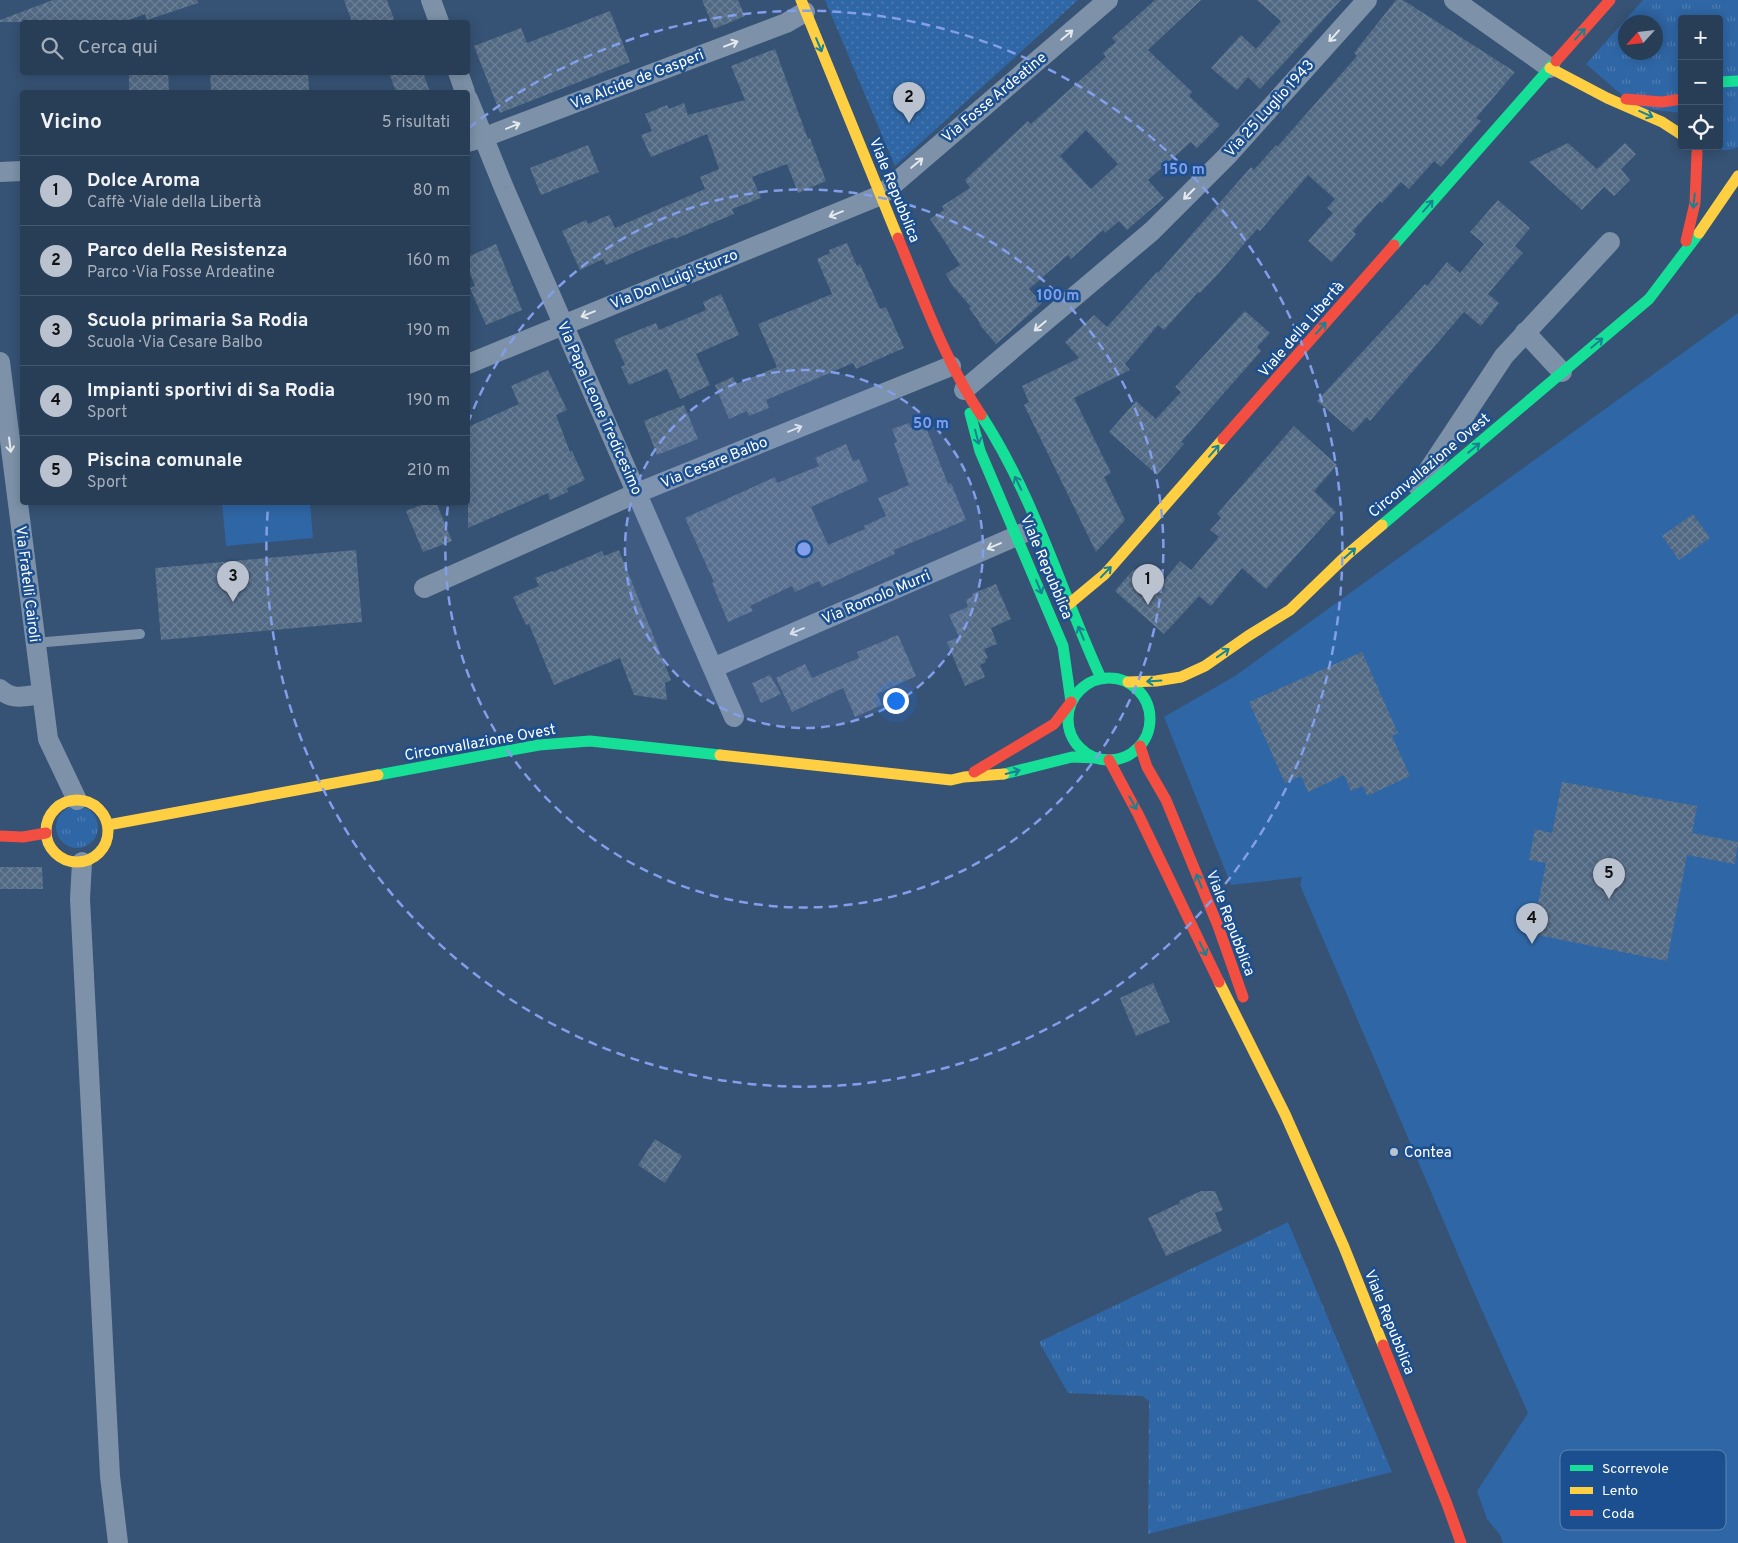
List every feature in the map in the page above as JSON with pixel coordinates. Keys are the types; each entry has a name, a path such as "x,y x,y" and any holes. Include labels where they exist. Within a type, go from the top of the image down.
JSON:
{"street":[{"path":"431,0 438,20"},
{"name":"Via Fosse Ardeatine","path":"881,195 1108,0"},
{"name":"Via 25 Luglio 1943","path":"964,390 1152,231 1227,156 1367,0"},
{"path":"1454,0 1550,68 1607,98 1662,122 1678,132"},
{"name":"Viale della Libertà","path":"1069,604 1105,574 1610,0"},
{"name":"Viale Repubblica","path":"803,6 951,366 964,390 998,442 1039,526 1069,604 1101,678"},
{"name":"Via Alcide de Gasperi","path":"475,140 786,23 803,6"},
{"path":"459,75 464,90"},
{"path":"1723,81 1736,78"},
{"path":"1607,98 1662,102 1678,100"},
{"name":"Via Papa Leone Tredicesimo","path":"470,111 475,140 563,324 734,717"},
{"name":"Circonvallazione Ovest","path":"1682,257 1695,204 1695,150"},
{"path":"1696,150 1708,162"},
{"path":"0,172 20,171"},
{"name":"Circonvallazione Ovest","path":"1128,682 1178,682 1290,610 1348,554 1649,298 1682,257 1738,176"},
{"name":"Via Don Luigi Sturzo","path":"470,363 881,195"},
{"path":"1406,504 1504,356 1610,242"},
{"path":"1525,332 1562,372"},
{"name":"Via Fratelli Cairoli","path":"0,362 48,739 77,800"},
{"name":"Via Cesare Balbo","path":"424,588 637,493 951,366"},
{"name":"Viale Repubblica","path":"964,390 980,451 1018,536 1063,646 1070,702"},
{"name":"Via Romolo Murri","path":"713,668 1039,526"},
{"path":"964,777 1054,724 1078,690 1088,682 1101,678 1115,677 1128,682 1139,690 1146,701 1150,714 1149,728"},
{"path":"0,690 7,695 17,697 42,694"},
{"path":"1070,702 1068,729 1074,742 1084,752 1096,758"},
{"path":"964,777 1005,774 1072,757 1109,760 1123,758 1135,751 1144,741 1149,728 1160,711"},
{"name":"Circonvallazione Ovest","path":"108,825 539,745 590,741 951,780 964,777"},
{"name":"Viale Repubblica","path":"1140,746 1148,767 1166,800 1218,926 1284,1114"},
{"name":"Viale Repubblica","path":"1109,760 1138,814 1284,1114 1347,1256 1448,1504 1460,1543"},
{"path":"77,800 91,803 97,807 106,818 108,825 108,840 101,852 89,861 82,862 67,861 60,858 51,847 46,833 52,813 63,804 77,800"},
{"path":"0,836 23,837 46,833"},
{"path":"82,862 80,899 110,1476 118,1543"}],"lane":[{"path":"35,644 140,634"}],"green space":[{"path":"825,0 1078,0 895,166"},
{"path":"1643,0 1738,0 1738,147 1723,150 1723,15 1678,15 1678,113 1637,108 1586,64 1618,28 1618,60 1663,60 1663,15 1630,15"},
{"path":"1738,313 1738,1543 1503,1543 1500,1535 1487,1519 1477,1491 1528,1413 1473,1290 1300,885 1302,877 1231,885 1164,717 1235,676"},
{"path":"222,505 310,505 313,538 226,546"},
{"path":"73,806 81,806 92,812 98,827 92,842 81,848 73,848 62,842 56,831 56,823 62,812"},
{"path":"1288,1222 1392,1472 1148,1534 1149,1401 1142,1396 1068,1393 1039,1342"}],"building":[{"path":"53,0 197,0 198,3 147,20 145,14 128,20 20,20 20,22 0,22 0,20"},
{"path":"344,0 387,0 394,20 351,20"},
{"path":"702,0 738,0 745,16 714,29"},
{"path":"1155,0 1201,0 1148,50 1192,92 1189,96 1220,125 1197,148 1191,142 1148,180 1164,198 1127,230 1119,221 1105,233 1103,230 1071,259 1068,255 1029,289 1042,303 996,344 979,324 969,308 971,307 952,285 946,274 960,265 930,219 944,210 942,206 970,188 965,180 1028,121 1031,124 1106,57 1103,53 1116,42 1112,38","holes":["1086,130 1118,164 1091,189 1060,156"]},
{"path":"1257,0 1341,0 1260,89 1248,77 1237,90 1211,68 1241,35 1256,49 1281,21"},
{"path":"1396,0 1403,0 1515,72 1476,118 1481,121 1441,167 1434,161 1409,189 1401,182 1382,203 1380,201 1353,231 1356,234 1332,262 1308,241 1333,213 1327,208 1335,199 1308,175 1260,231 1257,229 1219,273 1200,293 1198,292 1164,330 1158,325 1125,364 1130,370 1074,398 1111,473 1104,477 1125,520 1096,552 1024,405 1029,402 1022,386 1079,358 1065,342 1094,315 1107,327 1158,273 1251,167 1254,170 1276,145 1277,147 1357,56 1354,53"},
{"path":"610,11 630,62 500,113 474,46 521,28 527,43"},
{"path":"775,49 808,139 810,138 826,181 798,193 787,164 752,177 761,198 732,209 734,214 606,265 603,259 580,270 562,231 586,220 588,224 609,215 615,228 705,189 700,177 719,169 707,134 651,157 641,135 652,131 645,114 667,105 669,109 684,103 688,115 745,100 731,66"},
{"path":"129,75 168,75 169,90 129,90"},
{"path":"210,75 308,75 309,90 211,90"},
{"path":"390,75 424,75 429,90 395,90"},
{"path":"1568,143 1597,169 1625,143 1636,154 1621,169 1630,180 1614,196 1604,187 1582,210 1529,162"},
{"path":"588,145 599,172 541,195 530,168"},
{"path":"1498,200 1530,228 1515,246 1523,253 1488,294 1499,303 1481,326 1464,312 1370,421 1367,417 1353,432 1317,401 1425,284 1427,286 1447,262 1460,273 1484,244 1470,232"},
{"path":"847,243 857,266 860,264 880,309 886,307 904,348 856,369 853,363 766,400 769,408 749,416 747,411 729,419 715,385 733,377 736,384 777,367 758,324 832,294 817,259 830,253 829,250"},
{"path":"496,244 522,310 486,325 470,288 475,286 470,273 470,256"},
{"path":"721,294 739,335 696,354 710,385 680,399 667,369 629,385 621,367 625,365 614,340 656,323 659,330 706,310 703,302"},
{"path":"1245,311 1270,333 1257,347 1261,351 1181,442 1184,444 1157,475 1109,432 1136,401 1156,419 1181,392 1175,387"},
{"path":"548,370 567,410 556,415 570,452 572,451 585,480 567,488 568,492 550,500 548,493 468,528 468,505 470,505 470,426 519,404 511,386"},
{"path":"684,405 698,439 657,455 644,421"},
{"path":"924,422 948,484 951,483 966,520 894,550 895,554 822,587 819,581 795,592 792,586 750,606 753,611 728,622 712,583 714,582 685,518 775,477 777,483 819,466 815,458 846,444 853,461 859,459 868,481 811,507 828,545 865,529 864,526 886,516 878,498 909,485 894,443 897,442 892,429 909,423 911,427"},
{"path":"1294,426 1337,465 1314,491 1336,512 1266,589 1242,568 1211,606 1199,596 1164,634 1115,591 1134,569 1157,589 1180,561 1191,570 1219,537 1210,530 1221,518 1217,514"},
{"path":"421,505 437,505 452,541 423,552 406,511"},
{"path":"1693,514 1710,538 1679,560 1662,536"},
{"path":"356,550 362,622 161,640 155,568"},
{"path":"619,550 671,680 665,683 667,700 634,695 620,658 554,685 529,624 526,625 513,597 539,586 535,578 602,551 604,556"},
{"path":"996,584 1011,619 991,628 997,644 984,649 988,658 985,659 986,662 980,665 985,677 965,686 947,642 959,637 949,615 968,607 966,600 973,596 972,594"},
{"path":"898,635 916,676 877,694 882,705 855,717 843,688 792,712 776,678 805,664 812,678 859,658 857,652"},
{"path":"1362,652 1398,733 1392,736 1410,776 1367,796 1363,786 1351,791 1344,775 1308,792 1301,776 1285,783 1249,702"},
{"path":"770,675 781,694 761,703 752,683"},
{"path":"1562,782 1697,806 1692,833 1738,842 1735,864 1687,855 1667,961 1532,934 1546,863 1529,860 1535,829 1552,833"},
{"path":"0,867 42,867 43,889 0,889"},
{"path":"1153,983 1170,1022 1136,1036 1120,998"},
{"path":"655,1139 682,1156 665,1183 638,1165"},
{"path":"1201,1191 1215,1191 1223,1210 1215,1213 1222,1231 1166,1256 1148,1218"}],"traffic: fast":[{"path":"1394,245 1556,61"},
{"path":"1723,82 1738,81"},
{"path":"1382,525 1649,299 1699,233"},
{"path":"970,413 980,451 1063,646 1071,702"},
{"path":"981,415 1000,446 1032,511 1101,678"},
{"path":"1109,678 1125,681 1138,690 1147,703 1150,719 1147,735 1138,748 1125,757 1109,760 1093,757 1080,748 1071,735 1068,719 1071,703 1080,690 1093,681 1109,678"},
{"path":"378,775 539,745 590,741 720,755"},
{"path":"1004,774 1072,757 1096,758"}],"traffic: slow":[{"path":"801,0 898,238"},
{"path":"1550,68 1607,98 1662,122 1678,132"},
{"path":"1699,233 1738,176"},
{"path":"1069,604 1105,574 1223,439"},
{"path":"1128,682 1156,681 1181,677 1205,666 1290,610 1348,554 1382,525"},
{"path":"720,755 951,780 964,777 1004,774"},
{"path":"108,825 378,775"},
{"path":"77,800 89,802 99,809 106,819 108,831 106,843 99,853 89,860 77,862 65,860 55,853 48,843 46,831 48,819 55,809 65,802 77,800"},
{"path":"1219,982 1285,1114 1344,1247 1383,1345"}],"traffic: jam":[{"path":"1556,61 1610,0"},
{"path":"1626,99 1662,102 1678,100"},
{"path":"1686,241 1695,203 1697,152"},
{"path":"898,238 956,373 981,415"},
{"path":"1223,439 1394,245"},
{"path":"974,772 1054,724 1071,702"},
{"path":"1140,746 1147,767 1166,800 1218,926 1243,997"},
{"path":"1109,760 1138,814 1219,982"},
{"path":"0,836 23,837 46,833"},
{"path":"1383,1345 1461,1543"}],"place":[{"name":"Parco della Resistenza","path":"909,123"},
{"name":"Scuola primaria Sa Rodia","path":"233,602"},
{"name":"Dolce Aroma","path":"1148,605"},
{"name":"Piscina comunale","path":"1609,899"},
{"name":"Impianti sportivi di Sa Rodia","path":"1532,944"},
{"name":"Contea","path":"1394,1152"}]}
